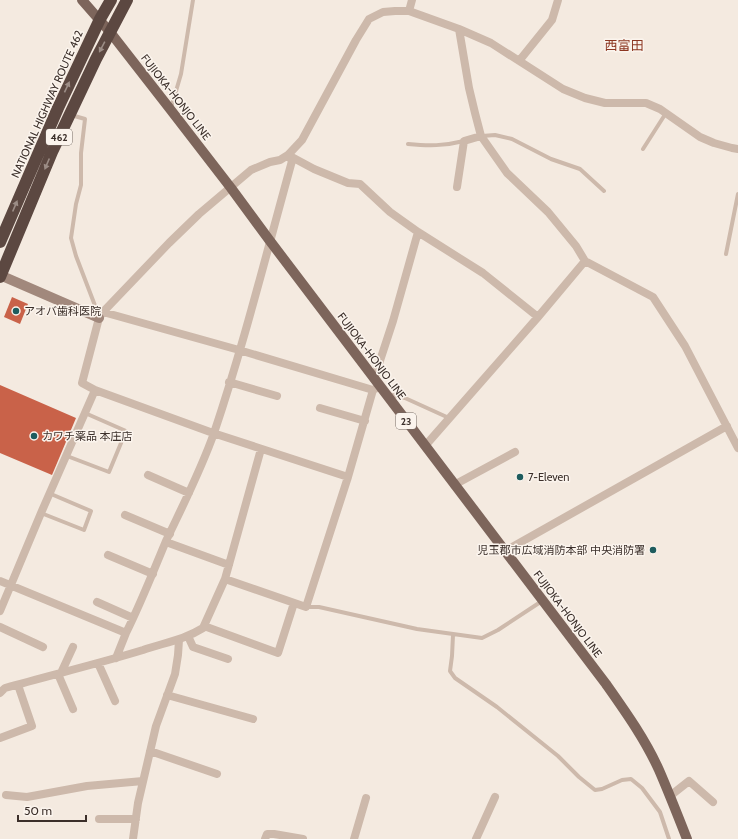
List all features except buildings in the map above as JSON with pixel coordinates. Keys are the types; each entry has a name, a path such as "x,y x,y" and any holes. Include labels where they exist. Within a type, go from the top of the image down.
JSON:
{"highway":[{"name":"NATIONAL HIGHWAY ROUTE 462","path":"0,242 58,108 100,19 111,0"},
{"name":"462","path":"0,276 52,152 96,59 128,0"}],"main road":[{"name":"FUJIOKA-HONJO LINE","path":"82,0 100,19 170,108 378,387 425,446 606,684 630,719 659,770 687,839"}],"street":[{"path":"409,11 412,0"},
{"path":"519,61 552,20 558,0"},
{"path":"348,477 213,433 95,390 82,383 101,315 169,243 199,214 251,170 270,162 280,160 288,155 302,140 356,40 369,19 383,12 409,11 459,29 491,43 563,89 585,98 605,103 646,103 660,109 700,137 714,143 738,149"},
{"path":"459,29 469,88 481,136 507,173 548,212 576,246 585,261 653,297 685,346 728,426 738,448"},
{"path":"457,186 464,141 481,136"},
{"path":"288,155 314,169 348,183 360,184 390,212 418,232 483,273 538,317"},
{"path":"116,658 166,542 189,493 213,433 239,350 292,161 288,155"},
{"path":"225,579 306,607 365,421 378,387 393,321 418,232"},
{"path":"425,446 585,261"},
{"path":"0,276 101,315 378,387"},
{"path":"229,382 277,396"},
{"path":"0,611 95,390"},
{"path":"320,408 365,421"},
{"path":"505,551 728,426"},
{"path":"0,693 5,688 18,684 60,674 179,640 203,628 225,579 261,449"},
{"path":"454,485 515,452"},
{"path":"148,474 189,493"},
{"path":"125,515 170,534"},
{"path":"166,542 229,565"},
{"path":"108,555 152,574"},
{"path":"0,582 126,633"},
{"path":"97,602 133,618"},
{"path":"204,626 278,653 294,603"},
{"path":"0,627 43,647"},
{"path":"188,636 193,647 228,659"},
{"path":"133,839 143,781 156,726 174,674 179,640"},
{"path":"73,646 60,674 73,709"},
{"path":"98,663 115,701"},
{"path":"0,738 32,726 18,684"},
{"path":"167,695 253,719"},
{"path":"150,751 217,774"},
{"path":"6,796 27,797 87,786 143,781"},
{"path":"670,796 689,781 713,802"},
{"path":"476,839 495,797"},
{"path":"354,839 366,798"},
{"path":"99,819 136,819"},
{"path":"265,839 267,834 274,834 303,839"}],"lane":[{"path":"170,108 181,74 193,0"},
{"path":"643,149 666,113"},
{"path":"70,114 85,119 81,153 81,186 76,204 71,238 76,256 101,315"},
{"path":"481,136 495,135 512,140 551,159 580,170 604,191"},
{"path":"408,144 429,146 464,141"},
{"path":"726,254 738,194"},
{"path":"378,387 449,418"},
{"path":"67,456 109,472 126,431 85,413"},
{"path":"41,514 84,530 91,511 51,494"},
{"path":"306,607 319,607 417,628 454,635 482,638 498,630 542,600"},
{"path":"454,635 450,671 456,678 497,707 558,756 579,777 595,790 602,789 622,780 631,780 642,788 660,812 669,839"}],"place":[{"name":"アオバ歯科医院","path":"16,311"},
{"name":"カワチ薬品 本庄店","path":"34,436"},
{"name":"7-Eleven","path":"520,477"},
{"name":"児玉郡市広域消防本部 中央消防署","path":"653,550"}],"district":[{"name":"西富田","path":"624,45"}]}
